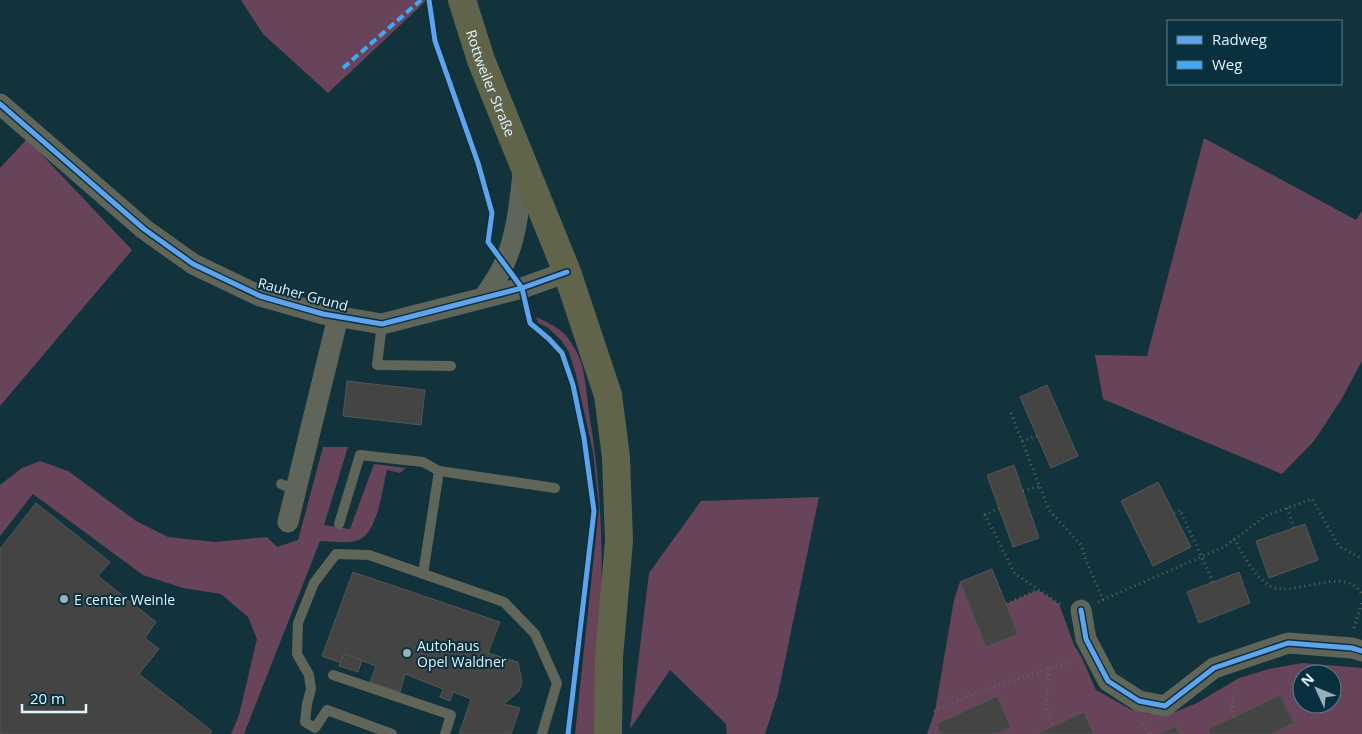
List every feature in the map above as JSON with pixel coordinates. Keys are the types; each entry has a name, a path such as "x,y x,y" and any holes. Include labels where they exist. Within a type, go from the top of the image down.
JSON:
{"main road":[{"name":"Rottweiler Straße","path":"462,0 481,60 567,272 608,395 616,457 619,541 609,657 608,734"}],"street":[{"name":"Rauher Grund","path":"0,104 144,229 193,264 260,296 324,314 382,324 522,288 567,272"},
{"path":"484,297 504,264 509,248 518,213 524,165"},
{"name":"Rauher Grund","path":"285,515 289,487 338,317"},
{"path":"1081,610 1086,639 1108,681 1139,701 1165,706 1214,668 1288,643 1357,650"}],"lane":[{"path":"382,324 377,365 451,366"},
{"path":"339,524 360,455 423,462 439,472 555,488"},
{"path":"423,574 439,472"},
{"path":"392,734 327,710 315,728 305,722 311,689 309,675 297,654 298,623 314,583 336,554 369,555 504,602 535,634 557,684 542,734"},
{"path":"333,674 451,715 445,734"}],"path":[{"path":"1011,413 1049,510 1081,545 1103,600"},
{"path":"1022,441 1037,436"},
{"path":"1023,491 1040,486"},
{"path":"999,508 985,515 1015,574 1059,604 1081,610 1224,547 1267,515 1312,499 1339,546 1362,559"},
{"path":"1287,508 1294,528"},
{"path":"1174,513 1180,510 1213,582"},
{"path":"1234,539 1250,566 1262,579 1273,587 1290,588 1332,582 1351,583 1358,587 1362,595"},
{"path":"1006,604 1038,590"},
{"path":"1357,650 1355,622 1362,602"},
{"path":"934,711 990,688 1093,654"},
{"path":"1234,717 1231,705 1246,658"},
{"path":"1049,669 1046,706 1053,726"}],"shaded area":[{"path":"241,0 427,0 328,93 263,34"},
{"path":"1204,138 1356,220 1362,211 1362,361 1341,400 1314,441 1282,474 1103,399 1095,355 1147,356"},
{"path":"27,139 132,250 0,406 0,168"},
{"path":"536,317 557,328 571,342 581,362 586,384 599,493 602,573 594,734 575,734 599,508 593,452 569,352 561,340 547,327 538,323"},
{"path":"323,447 348,447 324,525 350,529 374,464 406,468 400,473 387,470 378,511 369,531 363,538 347,542 320,541 244,734 231,734 239,715 257,639 248,617 221,594 183,588 143,575 33,494 0,536 0,485 22,468 40,461 68,471 136,521 168,537 215,542 267,537 277,547 298,540"},
{"path":"819,497 778,694 765,734 727,734 726,724 670,670 630,729 649,573 701,501"},
{"path":"960,582 986,647 1018,634 1006,604 1038,590 1059,604 1074,645 1096,690 1130,709 1148,714 1175,712 1197,703 1239,678 1292,665 1292,714 1342,714 1342,666 1362,668 1362,734 1272,734 1294,723 1280,695 1208,729 1210,734 1179,734 1175,726 1159,734 927,734 935,711 954,600"}],"building":[{"path":"347,381 425,390 421,425 343,416"},
{"path":"1047,385 1078,456 1051,468 1020,397"},
{"path":"1014,465 1039,538 1013,547 987,475"},
{"path":"1158,482 1191,547 1153,566 1121,501"},
{"name":"E center Weinle","path":"36,503 110,562 98,576 156,622 145,638 159,649 139,674 212,731 210,734 0,734 0,549"},
{"path":"1305,524 1318,560 1269,578 1256,541"},
{"path":"992,569 1018,634 986,647 960,582"},
{"name":"Autohaus Opel Waldner","path":"353,572 500,622 488,653 518,662 522,682 519,691 504,704 520,708 511,734 459,734 471,699 453,692 450,701 440,697 443,689 405,674 400,692 370,682 376,666 344,654 341,663 322,656"},
{"path":"1239,572 1250,603 1199,623 1187,592"},
{"path":"344,654 362,660 358,672 339,666"},
{"path":"1280,695 1294,723 1272,734 1210,734 1208,729"},
{"path":"997,696 1011,727 996,734 941,734 936,724"},
{"path":"1084,712 1094,734 1037,734 1053,726"},
{"path":"1175,726 1179,734 1159,734"}],"marked path":[{"path":"343,68 421,0"}],"cycle path":[{"path":"429,0 435,41 478,163 492,213 488,242 522,288 530,323 562,353 573,385 584,438 594,511 568,734"},
{"path":"0,104 144,229 193,264 260,296 323,314 382,324 522,288 567,272"},
{"path":"1081,610 1086,639 1108,681 1139,701 1165,706 1214,668 1288,643 1352,648 1362,651"}],"place":[{"name":"E center Weinle","path":"64,599"},
{"name":"Autohaus Opel Waldner","path":"407,653"}]}
